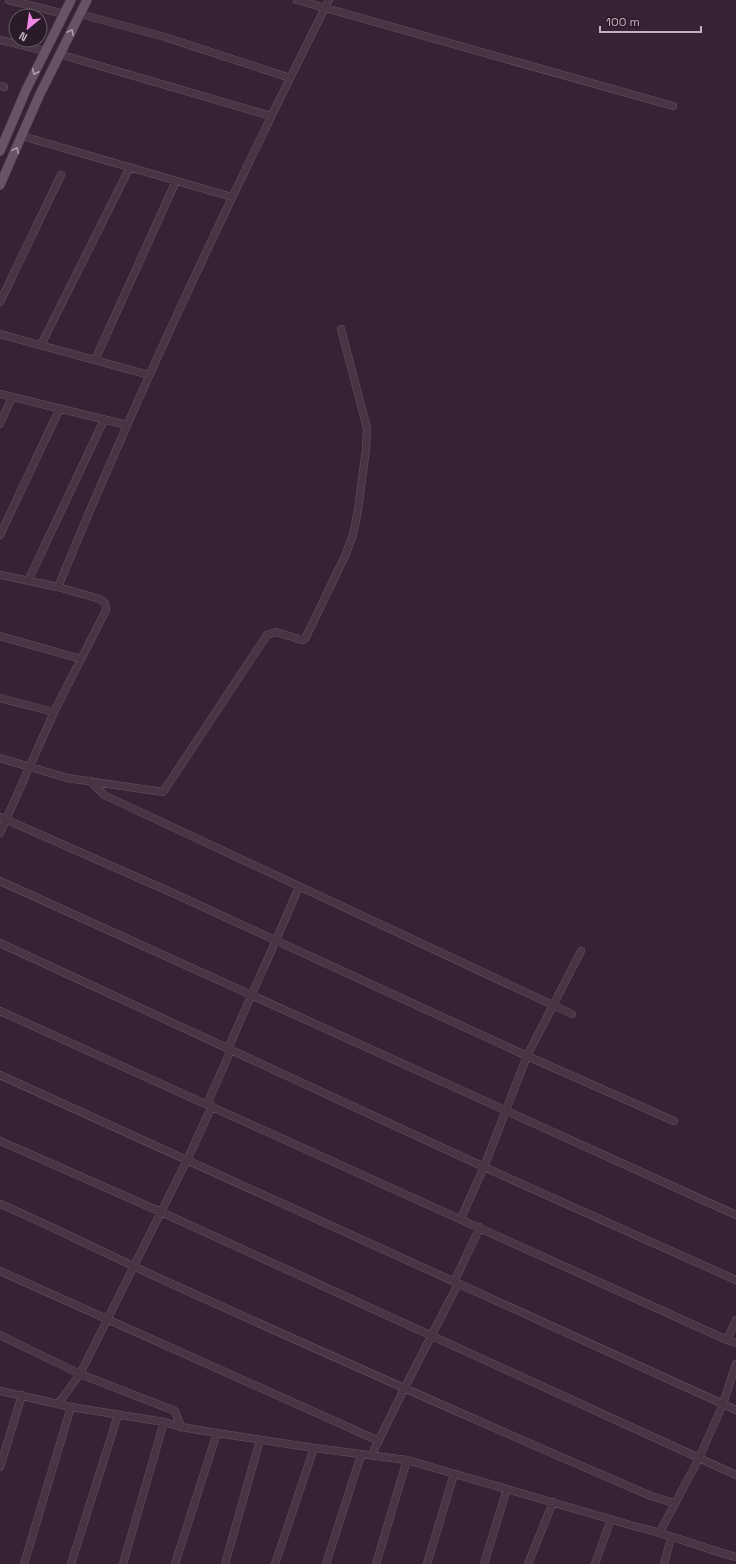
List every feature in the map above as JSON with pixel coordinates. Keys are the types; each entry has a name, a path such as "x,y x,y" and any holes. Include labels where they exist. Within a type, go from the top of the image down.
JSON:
{"main road":[{"path":"0,151 4,131 71,0"},
{"path":"0,185 39,96 87,0"}],"street":[{"path":"9,0 64,14"},
{"path":"297,0 673,106"},
{"path":"58,587 149,374 232,197 329,0"},
{"path":"80,14 166,37 290,78"},
{"path":"0,40 45,51"},
{"path":"59,54 271,116"},
{"path":"22,136 232,197"},
{"path":"41,345 130,168"},
{"path":"0,302 61,175"},
{"path":"95,360 176,181"},
{"path":"0,758 68,778 163,792 267,635 276,632 302,640 305,639 346,556 353,535 358,510 366,449 367,428 341,329"},
{"path":"0,334 149,374"},
{"path":"0,394 127,425"},
{"path":"0,424 12,397"},
{"path":"0,534 60,408"},
{"path":"28,581 104,420"},
{"path":"0,575 58,587 100,599 105,603 106,610 54,712 31,766 3,817 0,833"},
{"path":"0,636 81,659"},
{"path":"0,698 54,712"},
{"path":"90,781 104,795 572,1014"},
{"path":"3,817 277,940 527,1056 674,1121"},
{"path":"0,882 736,1215"},
{"path":"58,1404 80,1374 187,1160 210,1105 251,995 277,940 299,886"},
{"path":"0,943 484,1167 736,1280"},
{"path":"461,1218 484,1167 527,1056 581,951"},
{"path":"0,1011 736,1343"},
{"path":"0,1075 736,1410"},
{"path":"0,1141 161,1212 736,1475"},
{"path":"0,1204 47,1224 133,1266 404,1389 651,1496 674,1503"},
{"path":"371,1456 456,1283 480,1227"},
{"path":"0,1271 379,1441"},
{"path":"727,1340 736,1320"},
{"path":"0,1335 80,1374 175,1411 181,1427"},
{"path":"660,1532 699,1458 724,1404 736,1364"},
{"path":"0,1391 71,1407 164,1422 181,1427 361,1455 407,1460 637,1527 660,1532 671,1538 734,1557 730,1564"},
{"path":"0,1467 22,1396"},
{"path":"24,1564 71,1407"},
{"path":"71,1564 118,1415"},
{"path":"123,1564 164,1422"},
{"path":"175,1564 217,1433"},
{"path":"225,1564 260,1440"},
{"path":"275,1564 314,1448"},
{"path":"326,1564 361,1455"},
{"path":"376,1564 407,1460"},
{"path":"427,1564 454,1474"},
{"path":"484,1564 507,1489"},
{"path":"528,1564 553,1502"},
{"path":"595,1564 611,1519"},
{"path":"664,1564 671,1538"}]}
